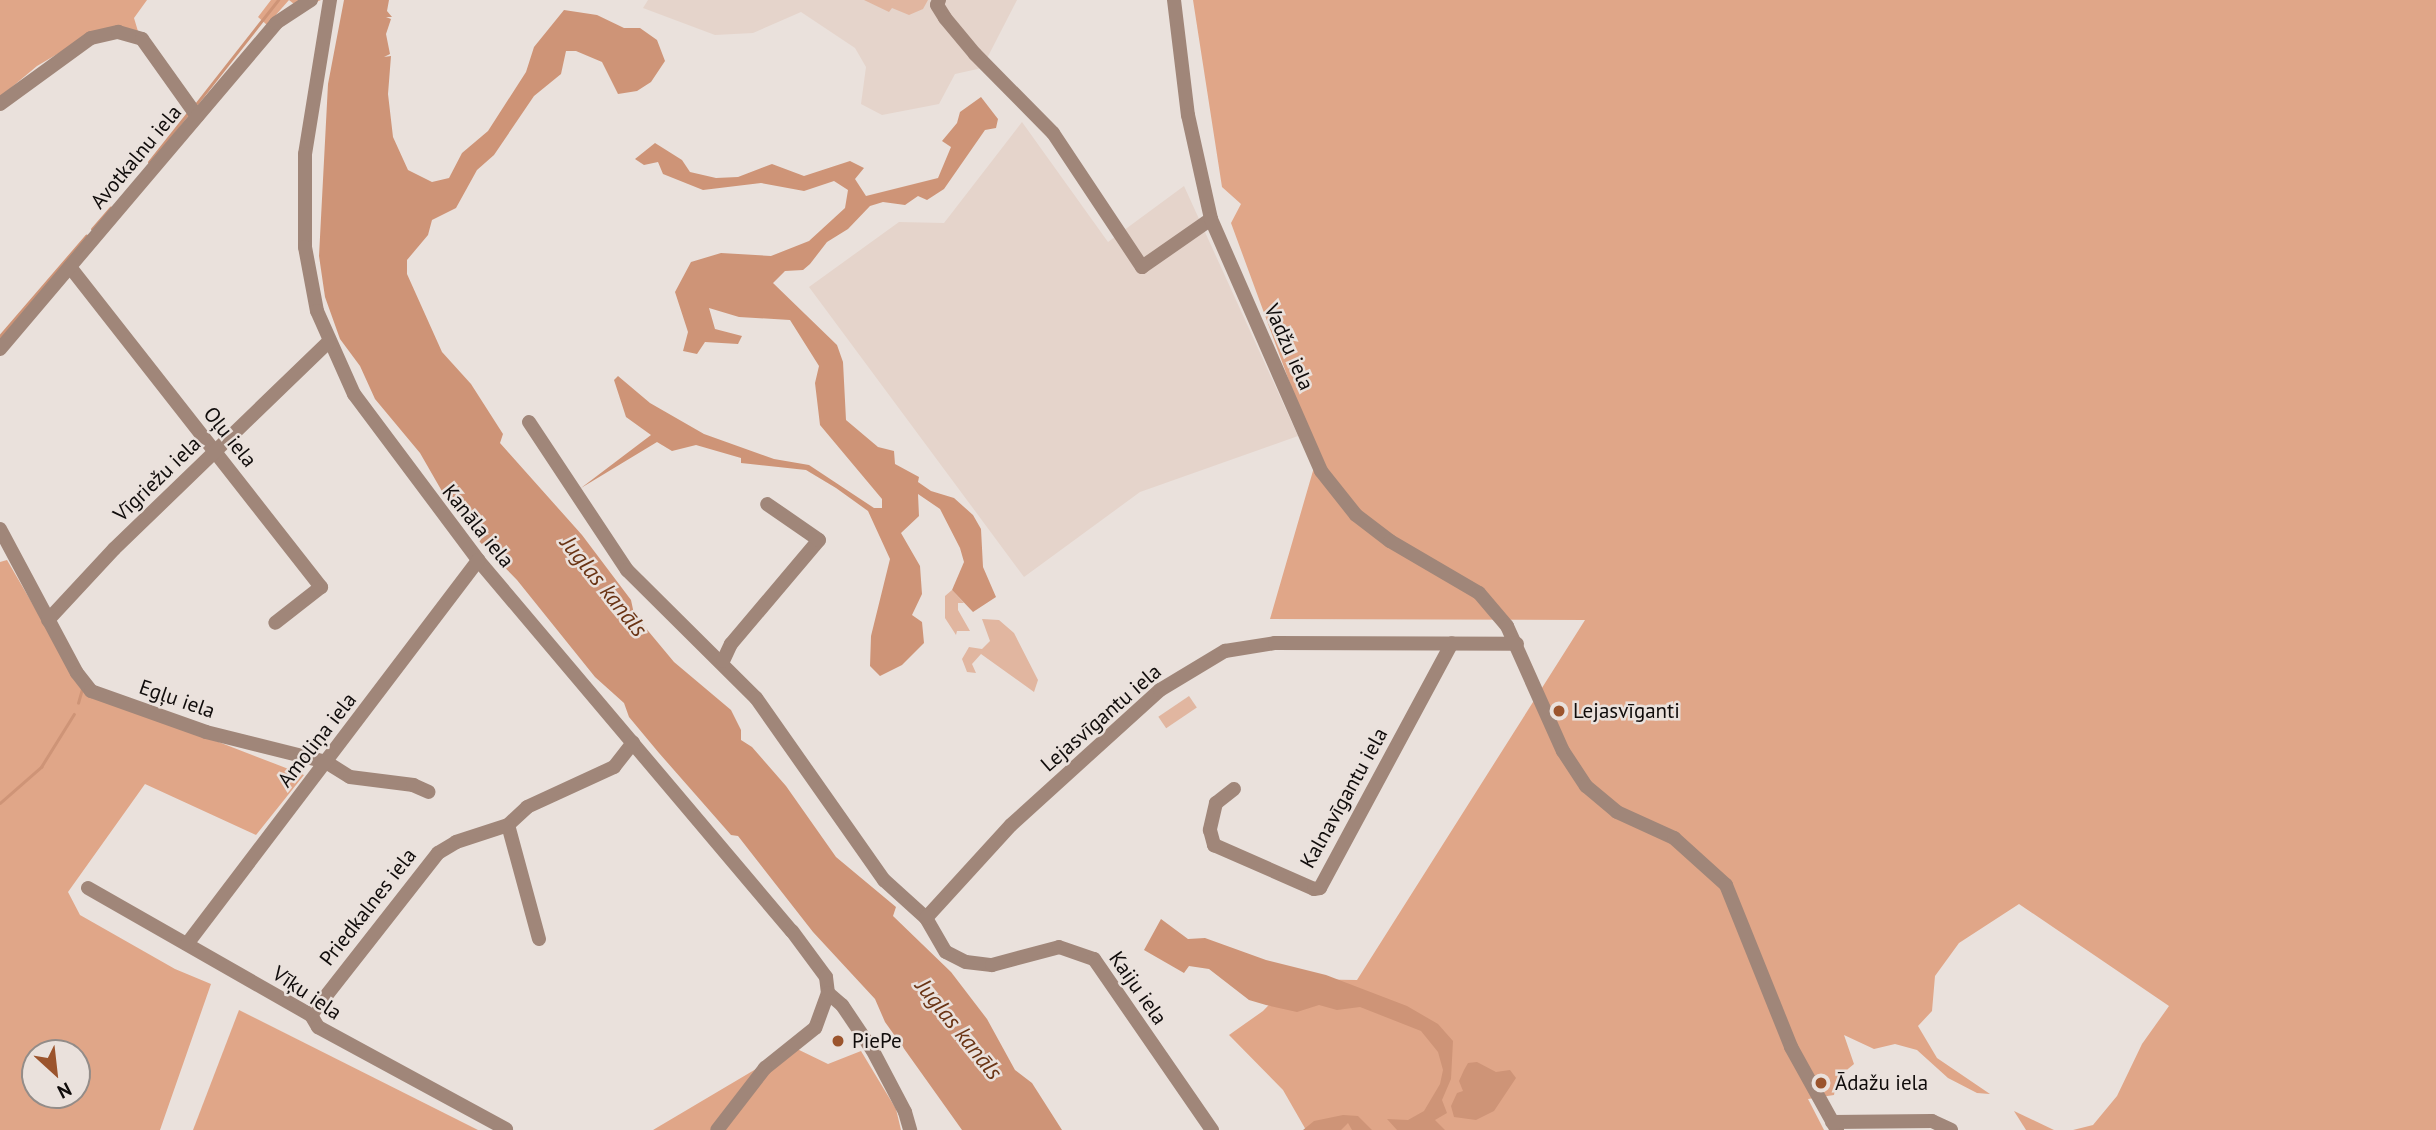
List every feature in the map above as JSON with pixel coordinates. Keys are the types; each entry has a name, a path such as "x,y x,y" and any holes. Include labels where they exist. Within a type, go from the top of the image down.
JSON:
{"street":[{"name":"Avotkalnu iela","path":"0,349 276,23 311,0"},
{"name":"Kanāla iela","path":"330,0 303,184 310,284 328,342 376,429 478,560 809,953 826,978 828,993 842,1005 873,1051 905,1112 910,1130"},
{"path":"939,0 937,5 945,18 975,54 1053,133 1142,267 1211,219"},
{"name":"Vadžu iela","path":"1174,0 1188,115 1211,219 1304,435 1336,494 1390,541 1479,593 1507,626 1517,644 1563,751 1586,786 1617,812 1674,838 1726,884 1791,1047 1834,1126"},
{"path":"0,104 91,38 118,32 142,39 197,116"},
{"name":"Oļu iela","path":"70,267 321,587 275,624"},
{"name":"Vīgriežu iela","path":"48,620 114,549 328,342"},
{"name":"Kaiju iela","path":"529,422 626,570 679,626 723,661 756,698 884,880 926,918 946,952 966,962 992,965 1059,947 1094,959 1212,1130"},
{"path":"723,661 731,644 819,540 767,504"},
{"name":"Egļu iela","path":"0,529 48,620 91,691 206,732 326,762 350,777 413,785 429,792"},
{"name":"Amoliņa iela","path":"187,944 478,560"},
{"name":"Lejasvīgantu iela","path":"926,918 1011,825 1160,690 1225,651 1275,643 1517,644"},
{"name":"Kalnavīgantu iela","path":"1234,789 1216,803 1210,830 1214,845 1314,890 1320,888 1452,643"},
{"path":"539,939 508,825 527,807 614,767 634,743"},
{"name":"Priedkalnes iela","path":"311,1016 438,853 456,842 508,825"},
{"name":"Vīķu iela","path":"88,888 311,1016 318,1027 506,1129"},
{"path":"718,1130 765,1068 808,1037 828,993"},
{"path":"1834,1126 1899,1119 1932,1121 1951,1130"}],"shaded area":[{"path":"0,0 147,0 134,18 140,38 88,36 37,66 0,97"},
{"path":"271,0 289,0 267,25 258,17"},
{"path":"289,0 321,0 300,9"},
{"path":"648,0 1017,0 982,68 955,74 939,104 882,115 861,104 866,67 855,48 801,12 753,33 715,35 643,8"},
{"path":"864,0 928,0 923,9 909,15 892,8 889,12"},
{"path":"1193,0 2436,0 2436,1130 2073,1130 2093,1125 2117,1096 2142,1044 2169,1006 2019,904 1959,943 1935,976 1932,1011 1918,1026 1937,1058 1990,1094 1977,1093 1948,1078 1917,1050 1895,1044 1874,1049 1844,1035 1854,1064 1837,1078 1834,1095 1808,1099 1824,1130 1306,1130 1283,1090 1229,1035 1263,1011 1294,979 1357,980 1585,620 1270,619 1317,457 1231,223 1241,204 1222,187"},
{"path":"1022,122 1108,242 1184,186 1298,436 1140,492 1024,577 809,287 899,222 944,223"},
{"path":"7,560 82,689 304,775 256,835 145,784 68,892 80,915 175,969 211,984 160,1130 0,1130 0,562"},
{"path":"952,590 964,603 958,603 958,610 970,631 957,631 956,635 945,618 945,596"},
{"path":"982,619 999,620 1014,633 1038,680 1034,692 981,654 972,664 976,673 967,672 962,659 969,647 982,649 990,641"},
{"path":"1189,696 1197,708 1166,728 1158,717"},
{"path":"239,1010 478,1130 193,1130"},
{"path":"793,1047 828,1064 861,1051 896,1109 901,1130 653,1130"},
{"path":"2014,1111 2054,1130 2026,1130"}],"water":[{"name":"Juglas kanāls","path":"344,0 389,0 387,11 392,17 386,17 391,19 386,34 390,54 384,57 391,56 388,94 393,137 408,170 432,182 449,178 462,153 488,131 526,72 534,47 564,10 597,15 624,28 640,28 657,40 665,61 651,82 637,91 618,94 602,62 576,51 566,51 561,74 534,96 494,155 477,170 456,208 432,220 428,235 407,260 407,274 442,352 471,384 503,434 500,443 582,535 631,600 634,614 674,662 731,710 741,730 741,740 752,747 786,786 836,857 896,907 893,916 951,972 987,1019 1015,1070 1032,1083 1062,1130 962,1130 885,1022 875,999 813,932 738,836 731,835 659,753 629,717 624,703 595,677 517,580 477,539 489,534 483,527 476,536 443,493 420,453 375,399 360,366 340,339 325,297 319,256 328,84"},
{"path":"981,97 998,119 996,128 985,130 944,189 927,200 918,196 905,205 883,202 870,206 848,229 827,242 803,270 785,271 773,283 837,345 843,362 846,420 878,447 894,451 895,464 919,477 918,482 931,491 954,498 973,515 981,529 983,567 996,597 973,612 952,590 964,562 960,548 940,509 918,494 919,516 901,533 920,566 922,594 912,615 922,622 924,643 902,665 880,676 870,666 871,636 890,559 868,511 836,488 806,470 741,463 741,458 696,445 672,451 657,442 581,488 651,435 626,417 614,380 618,376 650,403 704,434 774,459 809,465 874,508 882,508 882,499 820,425 815,383 819,366 790,320 739,317 709,308 715,329 742,336 738,344 705,342 697,354 683,351 688,332 675,292 691,262 721,253 771,256 809,241 845,208 848,190 834,181 804,191 761,183 703,190 663,174 658,162 644,165 635,159 655,143 682,160 690,172 716,178 738,177 772,164 804,176 850,161 864,168 855,179 866,196 938,178 951,147 942,141 957,123 960,112"},
{"path":"1161,919 1188,939 1205,938 1266,960 1326,975 1407,1006 1438,1024 1453,1041 1451,1079 1442,1100 1447,1113 1435,1120 1445,1130 1397,1130 1387,1119 1408,1120 1424,1111 1440,1084 1443,1070 1438,1052 1421,1031 1360,1007 1337,1010 1319,1005 1297,1012 1266,1005 1249,1000 1209,969 1189,966 1184,973 1144,950"},
{"path":"1477,1062 1496,1072 1510,1070 1516,1078 1494,1111 1476,1120 1454,1117 1451,1106 1457,1093 1463,1091 1459,1081 1468,1063"},
{"path":"1343,1115 1358,1116 1372,1130 1352,1130 1348,1123 1341,1130 1303,1130 1314,1121"}],"waterway":[{"path":"197,103 278,0"},
{"path":"149,162 188,113"},
{"path":"92,229 110,208"},
{"path":"0,336 86,236"},
{"path":"78,703 82,689"},
{"path":"0,803 41,767 74,714"}],"place":[{"name":"Lejasvīganti","path":"1559,711"},
{"name":"PiePe","path":"838,1041"},
{"name":"Ādažu iela","path":"1821,1083"}]}
